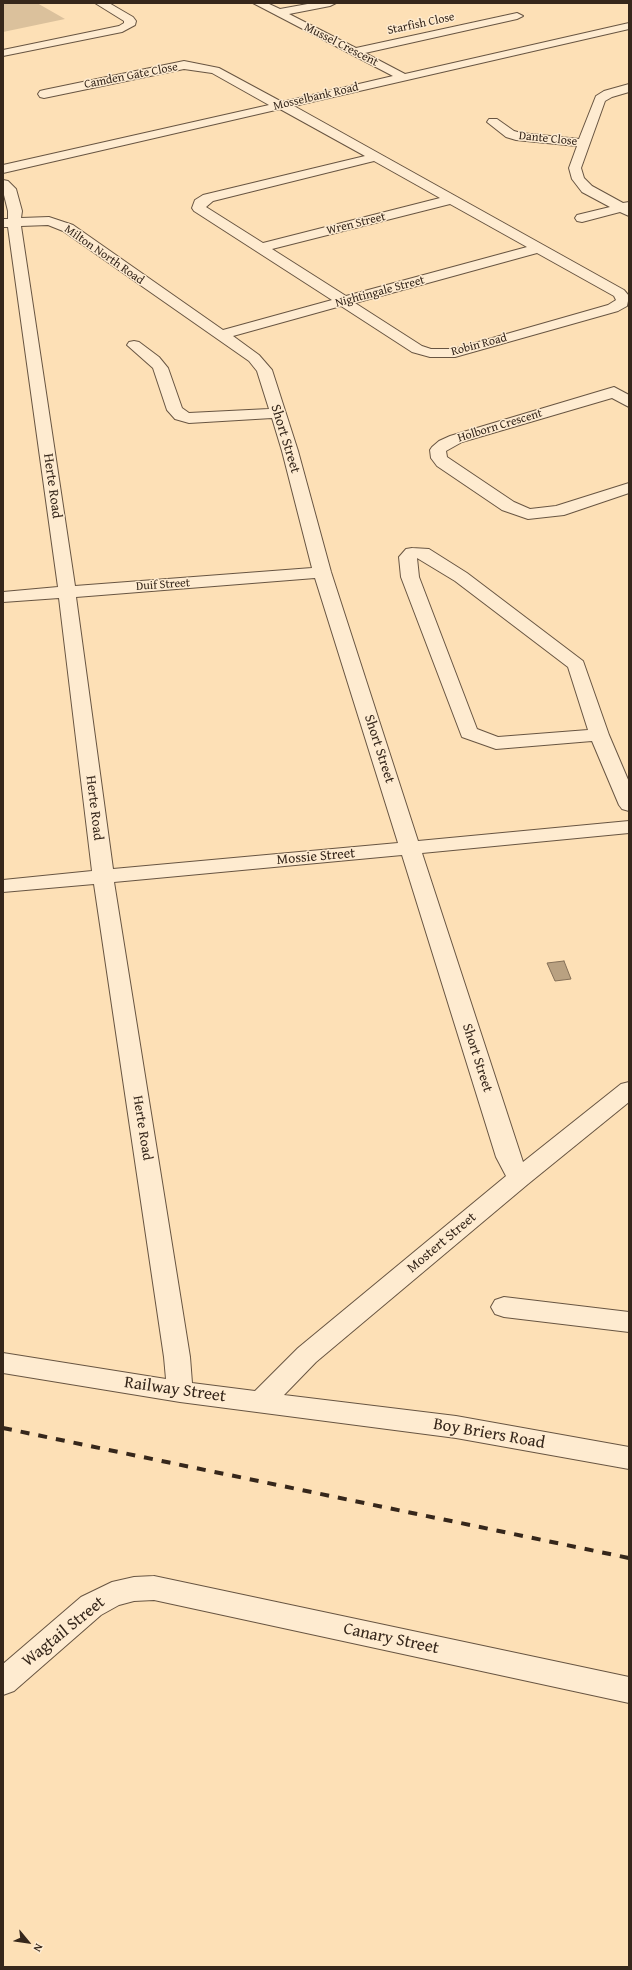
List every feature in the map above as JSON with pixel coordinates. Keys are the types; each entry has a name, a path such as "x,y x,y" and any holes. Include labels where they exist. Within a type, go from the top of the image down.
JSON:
{"street":[{"path":"3,53 122,29 129,25 129,19 101,3"},
{"name":"Mussel Crescent","path":"259,3 403,77"},
{"name":"Mussel Crescent","path":"279,14 330,3"},
{"name":"Starfish Close","path":"355,52 517,16"},
{"name":"Mosselbank Road","path":"3,169 629,26"},
{"name":"Camden Gate Close","path":"44,94 168,68 192,65 215,70 281,105"},
{"path":"626,208 587,189 578,180 575,168 600,98 629,88"},
{"name":"Robin Road","path":"281,105 376,157 452,199 619,293 624,299 622,303 614,308 455,353 430,354 417,349 199,208 200,203 208,198 376,157"},
{"name":"Dante Close","path":"493,122 510,134 520,137 584,143"},
{"path":"3,184 9,189 13,201 9,222"},
{"name":"Wren Street","path":"261,248 452,199"},
{"path":"582,218 626,208"},
{"name":"Milton North Road","path":"9,222 49,221 68,228 221,335"},
{"name":"Herte Road","path":"9,222 67,592 103,876 177,1357 180,1392"},
{"name":"Nightingale Street","path":"221,335 539,248"},
{"name":"Short Street","path":"221,335 254,358 264,370 290,451 322,572 508,1157 519,1178"},
{"path":"134,345 154,360 160,368 175,410 181,416 189,418 277,413"},
{"name":"Holborn Crescent","path":"629,388 456,439 440,447 438,455 443,463 508,506 528,514 558,511 629,488"},
{"path":"614,392 629,402"},
{"path":"599,735 496,743 469,733 410,577 408,557 412,553 423,553 461,577 576,665 599,735 629,805"},
{"name":"Duif Street","path":"3,597 322,572"},
{"name":"Mossie Street","path":"3,886 629,827"},
{"name":"Mostert Street","path":"261,1402 307,1355 519,1178 629,1090"},
{"path":"504,1307 629,1322"},
{"name":"Railway Street","path":"3,1363 180,1392 348,1413"},
{"name":"Boy Briers Road","path":"348,1413 456,1426 629,1458"},
{"name":"Wagtail Street","path":"3,1682 91,1606 112,1594 134,1588 154,1588"},
{"name":"Canary Street","path":"154,1588 629,1690"}],"shaded area":[{"path":"3,3 37,3 65,19 3,32"},
{"path":"564,961 571,979 555,981 547,963"}],"railway":[{"path":"3,1428 629,1558"}]}
